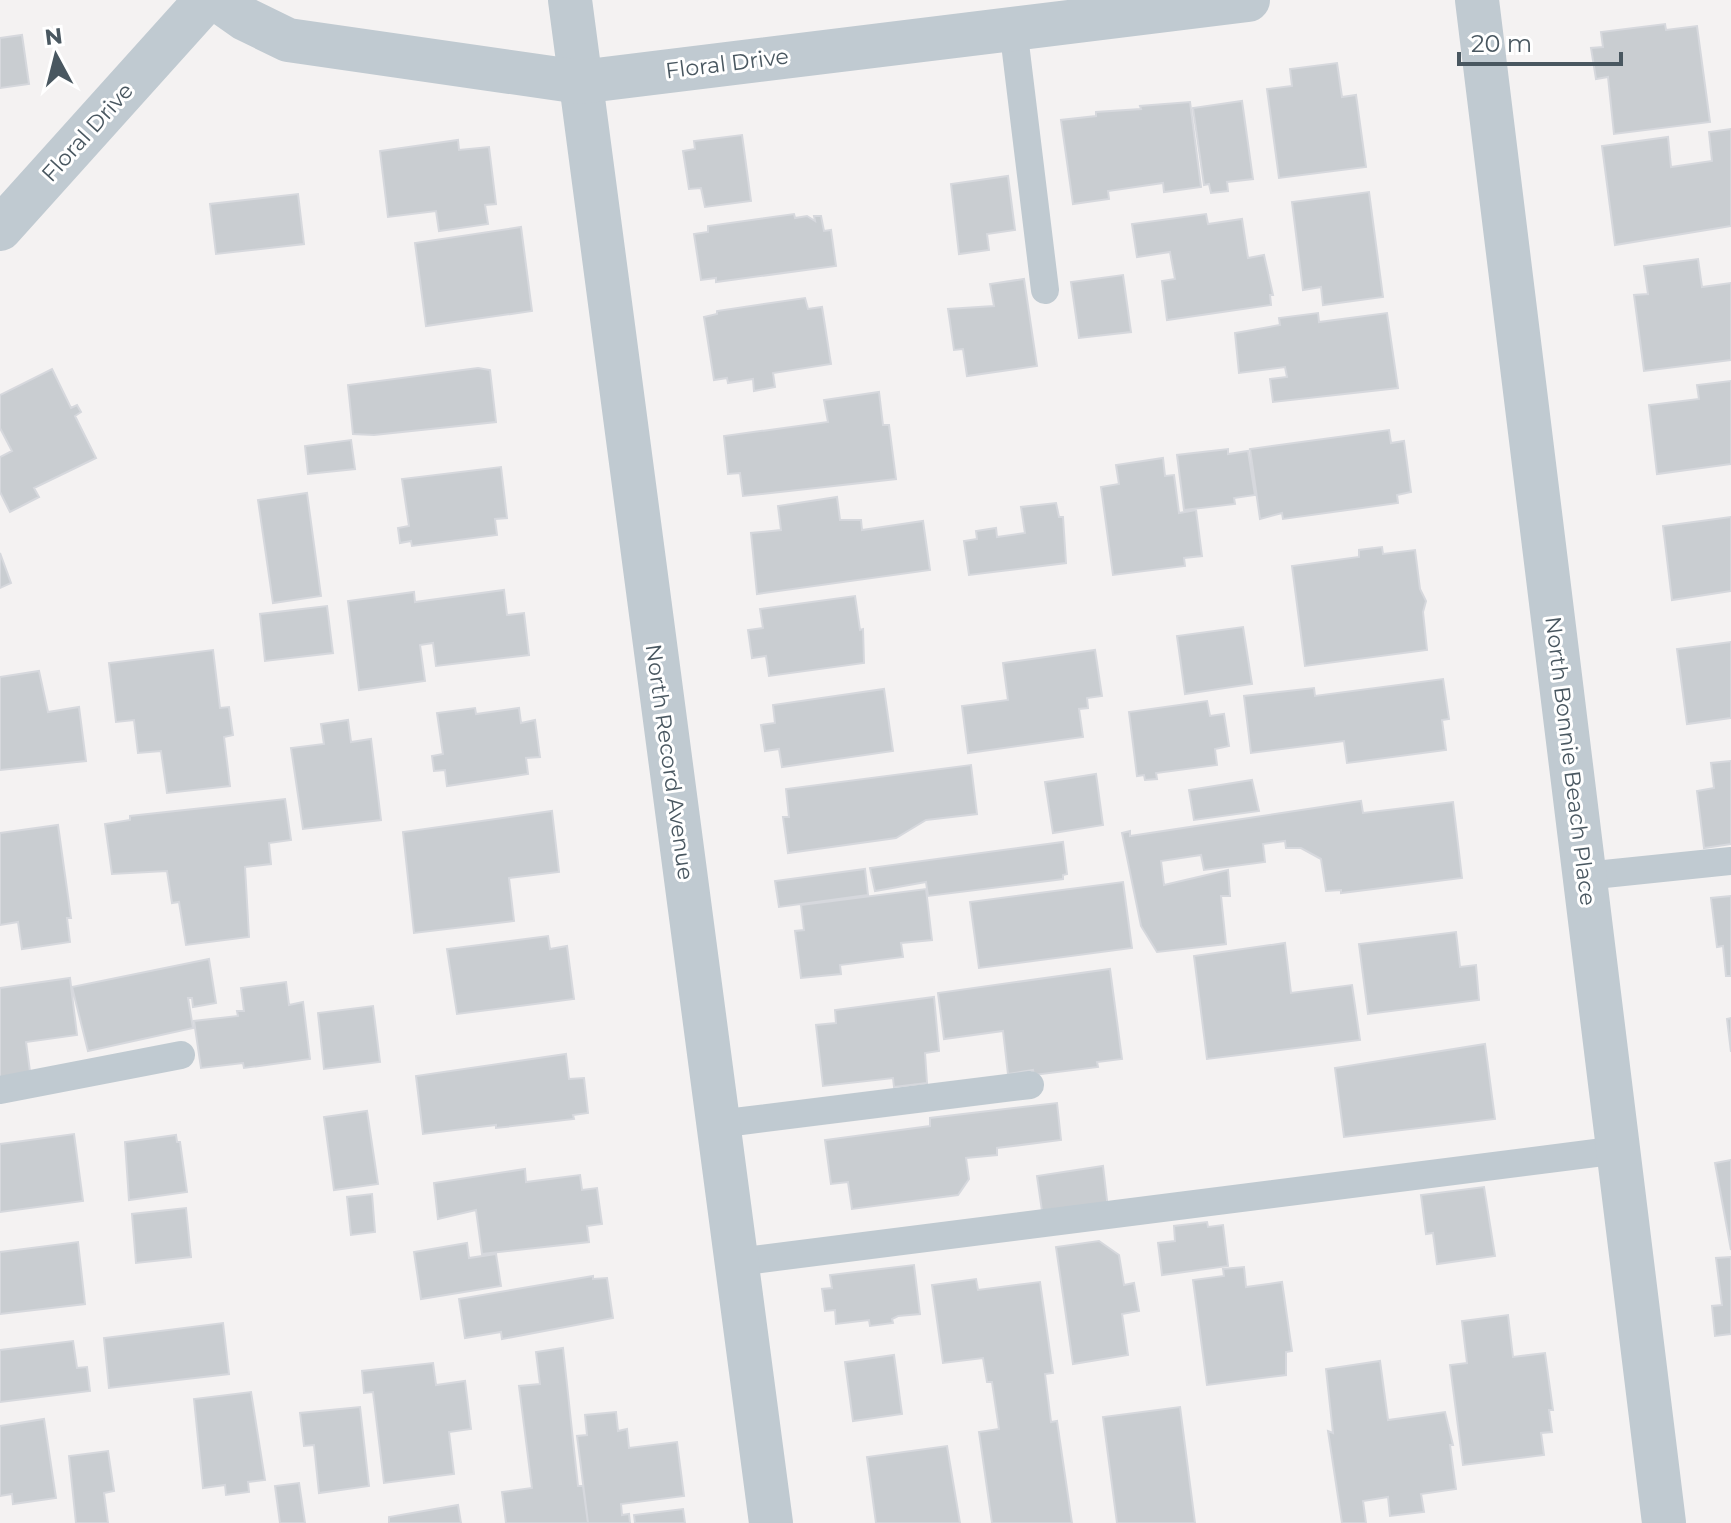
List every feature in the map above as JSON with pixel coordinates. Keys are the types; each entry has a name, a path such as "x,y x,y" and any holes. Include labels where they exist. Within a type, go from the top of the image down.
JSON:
{"street":[{"name":"Floral Drive","path":"0,229 206,0"},
{"name":"Floral Drive","path":"218,0 288,40 580,82 1023,17 1248,0"},
{"name":"North Record Avenue","path":"570,0 771,1523"},
{"name":"North Bonnie Beach Place","path":"1477,0 1664,1523"}],"lane":[{"path":"1023,17 1045,290"},
{"path":"1585,876 1731,861"},
{"path":"0,1090 181,1055"},
{"path":"718,1124 1030,1085"},
{"path":"737,1262 1619,1150"}],"building":[{"path":"1665,24 1666,30 1697,26 1710,122 1614,134 1608,77 1596,79 1591,48 1603,47 1601,32"},
{"path":"22,35 29,84 0,88 0,38"},
{"path":"1337,63 1342,97 1356,95 1366,167 1279,178 1267,89 1292,86 1290,69"},
{"path":"1242,101 1253,179 1227,182 1228,191 1211,193 1209,184 1204,185 1193,108"},
{"path":"1190,102 1201,187 1164,192 1163,183 1108,191 1109,199 1073,204 1061,120 1096,116 1096,112"},
{"path":"1731,129 1731,226 1615,245 1602,146 1668,137 1671,167 1712,161 1709,132"},
{"path":"742,135 751,201 705,207 701,188 689,189 683,151 695,149 694,141"},
{"path":"458,140 459,150 489,147 496,204 485,205 488,224 439,231 436,211 388,217 380,151"},
{"path":"1008,176 1015,230 987,234 989,250 959,254 951,184"},
{"path":"1369,192 1383,297 1323,305 1321,287 1303,290 1292,202"},
{"path":"298,194 304,244 216,254 210,204"},
{"path":"794,214 795,218 807,216 815,221 814,216 821,216 824,231 831,230 836,266 716,282 716,278 701,280 694,234 708,232 708,226"},
{"path":"1206,214 1208,224 1242,219 1248,258 1264,255 1273,295 1270,295 1271,305 1167,320 1162,281 1175,279 1170,252 1137,257 1132,224"},
{"path":"521,227 532,311 426,326 415,243"},
{"path":"1698,259 1702,287 1731,283 1731,360 1644,371 1634,295 1648,294 1644,266"},
{"path":"1123,275 1131,332 1079,338 1071,282"},
{"path":"1024,279 1037,366 967,376 963,349 954,350 948,309 994,306 990,284"},
{"path":"805,298 808,309 822,307 831,364 773,373 775,387 754,391 753,379 728,383 727,378 714,380 704,317 717,314 717,311"},
{"path":"1318,313 1319,322 1387,313 1398,388 1273,402 1270,379 1287,377 1285,367 1239,373 1235,333 1280,325 1279,318"},
{"path":"478,368 490,370 496,422 374,435 353,434 348,385"},
{"path":"52,369 71,408 77,405 81,412 75,416 96,458 34,488 39,497 10,512 0,492 0,457 12,451 0,428 0,395"},
{"path":"1731,381 1731,464 1657,474 1649,405 1699,399 1697,385"},
{"path":"879,392 883,425 889,425 896,479 743,496 740,473 728,474 724,436 828,422 824,400"},
{"path":"1389,430 1391,443 1404,441 1411,492 1397,495 1398,503 1283,519 1282,513 1260,519 1250,449"},
{"path":"351,440 355,469 308,474 305,446"},
{"path":"1228,449 1228,454 1248,451 1255,495 1234,498 1235,504 1184,510 1177,455"},
{"path":"1163,458 1165,476 1174,475 1179,513 1196,510 1202,556 1184,558 1185,566 1113,575 1101,487 1119,484 1116,465"},
{"path":"501,467 507,518 495,519 497,535 412,546 411,541 400,543 398,528 409,526 402,479"},
{"path":"307,493 321,596 273,603 258,500"},
{"path":"837,497 840,520 861,520 862,530 923,521 930,570 757,594 751,533 781,530 778,506"},
{"path":"1056,503 1059,517 1063,517 1066,563 969,575 964,541 977,539 976,531 996,528 997,537 1025,533 1021,507"},
{"path":"1731,517 1731,591 1672,600 1663,526"},
{"path":"1382,547 1383,554 1415,550 1420,589 1426,601 1423,612 1427,650 1305,666 1292,566 1359,557 1359,550"},
{"path":"0,553 11,583 0,588"},
{"path":"504,590 507,615 524,613 529,655 436,666 433,643 420,645 425,681 359,690 348,601 414,592 415,602"},
{"path":"855,596 860,630 863,629 864,663 769,676 766,656 752,658 748,630 763,628 760,609"},
{"path":"327,606 333,653 265,661 260,614"},
{"path":"1243,627 1252,684 1185,694 1177,636"},
{"path":"1731,642 1731,718 1687,724 1677,649"},
{"path":"213,650 220,708 229,707 233,735 224,737 230,786 167,793 161,751 138,753 134,720 116,722 109,663"},
{"path":"1095,650 1102,696 1087,698 1088,708 1079,709 1083,737 968,753 962,706 1008,700 1003,663"},
{"path":"39,671 48,712 79,707 86,761 0,770 0,677"},
{"path":"1443,679 1449,719 1442,720 1446,750 1347,763 1344,741 1251,753 1244,696 1314,688 1315,696"},
{"path":"884,689 893,751 782,767 779,749 765,751 761,725 775,723 773,705"},
{"path":"1207,701 1210,716 1224,714 1229,746 1215,749 1217,765 1156,773 1157,779 1145,780 1144,775 1137,776 1129,712"},
{"path":"475,708 476,714 519,708 521,723 535,720 540,757 526,758 528,774 447,786 445,770 434,771 432,756 443,754 437,713"},
{"path":"348,720 351,742 371,739 381,820 303,829 291,748 324,744 321,724"},
{"path":"1731,761 1731,844 1704,848 1697,791 1714,788 1711,763"},
{"path":"971,765 977,814 926,820 896,838 788,853 783,817 789,817 786,789"},
{"path":"1096,774 1103,825 1053,833 1045,782"},
{"path":"1252,780 1259,811 1194,820 1189,790"},
{"path":"285,799 291,840 269,843 271,864 245,867 249,937 186,945 179,902 172,903 167,871 112,874 105,824 130,820 130,816"},
{"path":"1361,801 1363,813 1453,802 1462,878 1341,893 1341,890 1326,891 1321,859 1301,848 1286,848 1285,841 1263,844 1265,862 1204,870 1201,855 1161,861 1164,885 1228,870 1230,896 1221,896 1226,944 1157,952 1141,926 1122,833 1130,831 1130,836"},
{"path":"552,811 559,872 509,878 514,921 414,933 403,832"},
{"path":"58,825 71,918 67,918 70,942 22,949 18,922 0,925 0,833"},
{"path":"1063,842 1067,874 1063,875 1063,879 928,896 926,882 875,891 870,868"},
{"path":"865,869 868,895 779,907 775,881"},
{"path":"1123,882 1132,948 979,968 970,902"},
{"path":"926,889 932,940 901,943 903,957 840,965 841,974 801,978 795,931 804,930 801,905"},
{"path":"1731,896 1731,976 1726,976 1723,946 1717,947 1711,898"},
{"path":"1456,932 1460,967 1476,965 1479,1000 1368,1014 1359,944"},
{"path":"548,936 550,949 567,946 574,999 457,1014 447,949"},
{"path":"1285,943 1291,993 1352,985 1360,1040 1207,1059 1194,956"},
{"path":"209,959 216,1003 193,1007 192,998 188,998 193,1028 88,1051 72,987"},
{"path":"1110,969 1122,1059 1097,1062 1098,1067 1034,1075 1033,1070 1008,1074 1003,1031 944,1039 938,993"},
{"path":"70,978 77,1035 26,1042 31,1079 0,1083 0,988"},
{"path":"286,982 289,1005 303,1002 310,1059 244,1068 243,1063 201,1068 194,1021 238,1016 237,1011 244,1011 241,988"},
{"path":"934,997 939,1051 925,1053 927,1083 894,1087 893,1078 823,1086 816,1025 836,1023 835,1010"},
{"path":"373,1006 380,1062 324,1069 318,1013"},
{"path":"1731,1018 1731,1052 1727,1019"},
{"path":"1485,1044 1495,1119 1344,1137 1335,1068"},
{"path":"566,1054 569,1079 584,1078 588,1113 573,1115 574,1119 423,1134 416,1076"},
{"path":"1057,1103 1061,1140 997,1148 997,1155 966,1158 969,1179 958,1195 852,1209 848,1182 831,1184 825,1140 930,1126 930,1118"},
{"path":"367,1111 378,1184 334,1190 324,1117"},
{"path":"74,1134 83,1201 0,1212 0,1144"},
{"path":"176,1135 177,1142 180,1142 187,1192 129,1200 125,1142"},
{"path":"1731,1160 1731,1250 1715,1163"},
{"path":"1103,1166 1108,1209 1043,1218 1037,1176"},
{"path":"525,1169 526,1182 580,1175 582,1190 597,1188 602,1224 587,1226 589,1242 482,1254 476,1210 438,1219 434,1183"},
{"path":"1484,1187 1495,1256 1437,1264 1433,1233 1426,1234 1421,1195"},
{"path":"372,1194 375,1232 351,1235 347,1197"},
{"path":"186,1208 191,1257 136,1263 132,1214"},
{"path":"1207,1222 1208,1227 1223,1225 1228,1266 1162,1275 1158,1243 1175,1241 1174,1226"},
{"path":"1099,1241 1119,1255 1124,1285 1134,1283 1139,1311 1122,1314 1128,1355 1073,1364 1056,1247"},
{"path":"78,1242 85,1304 0,1314 0,1252"},
{"path":"467,1243 469,1258 496,1254 501,1286 421,1299 414,1252"},
{"path":"1731,1257 1731,1334 1715,1336 1712,1306 1722,1305 1716,1258"},
{"path":"914,1265 920,1314 898,1316 892,1319 893,1323 870,1326 869,1320 836,1324 835,1310 825,1311 822,1289 832,1288 830,1275"},
{"path":"1244,1267 1246,1287 1282,1282 1292,1351 1286,1352 1286,1375 1207,1385 1193,1280 1224,1276 1223,1269"},
{"path":"593,1276 593,1279 607,1278 613,1318 502,1339 501,1332 465,1338 459,1299"},
{"path":"976,1279 978,1290 1040,1282 1053,1373 1045,1374 1051,1422 1057,1421 1072,1523 992,1523 979,1432 999,1429 992,1382 987,1382 983,1358 943,1363 932,1285"},
{"path":"1508,1315 1513,1357 1545,1353 1553,1410 1549,1410 1552,1432 1541,1433 1544,1455 1463,1465 1450,1365 1467,1363 1462,1321"},
{"path":"223,1323 229,1374 109,1388 104,1338"},
{"path":"73,1341 77,1368 87,1367 90,1391 0,1402 0,1350"},
{"path":"563,1348 578,1486 583,1486 588,1523 506,1523 502,1492 532,1488 519,1386 540,1384 536,1352"},
{"path":"894,1355 902,1414 853,1421 845,1362"},
{"path":"1380,1361 1388,1420 1445,1412 1453,1445 1450,1445 1456,1489 1421,1494 1424,1512 1390,1516 1388,1497 1363,1501 1366,1523 1342,1523 1328,1431 1333,1433 1326,1369"},
{"path":"433,1363 436,1385 465,1381 471,1429 449,1432 454,1474 384,1483 373,1392 364,1393 362,1371"},
{"path":"251,1392 265,1480 248,1482 249,1492 226,1495 225,1485 203,1488 194,1399"},
{"path":"360,1407 369,1486 319,1493 314,1445 304,1446 300,1413"},
{"path":"1180,1407 1195,1523 1117,1523 1103,1417"},
{"path":"616,1412 618,1431 627,1429 629,1448 677,1442 684,1496 621,1504 622,1515 629,1514 630,1523 588,1523 577,1436 587,1435 585,1415"},
{"path":"44,1419 56,1498 13,1504 12,1494 0,1496 0,1426"},
{"path":"947,1446 960,1523 876,1523 867,1457"},
{"path":"108,1451 114,1491 104,1493 108,1523 76,1523 69,1456"},
{"path":"299,1483 305,1523 280,1523 275,1486"},
{"path":"458,1505 461,1523 389,1523 389,1517"},
{"path":"683,1509 685,1523 635,1523 634,1515"}]}
